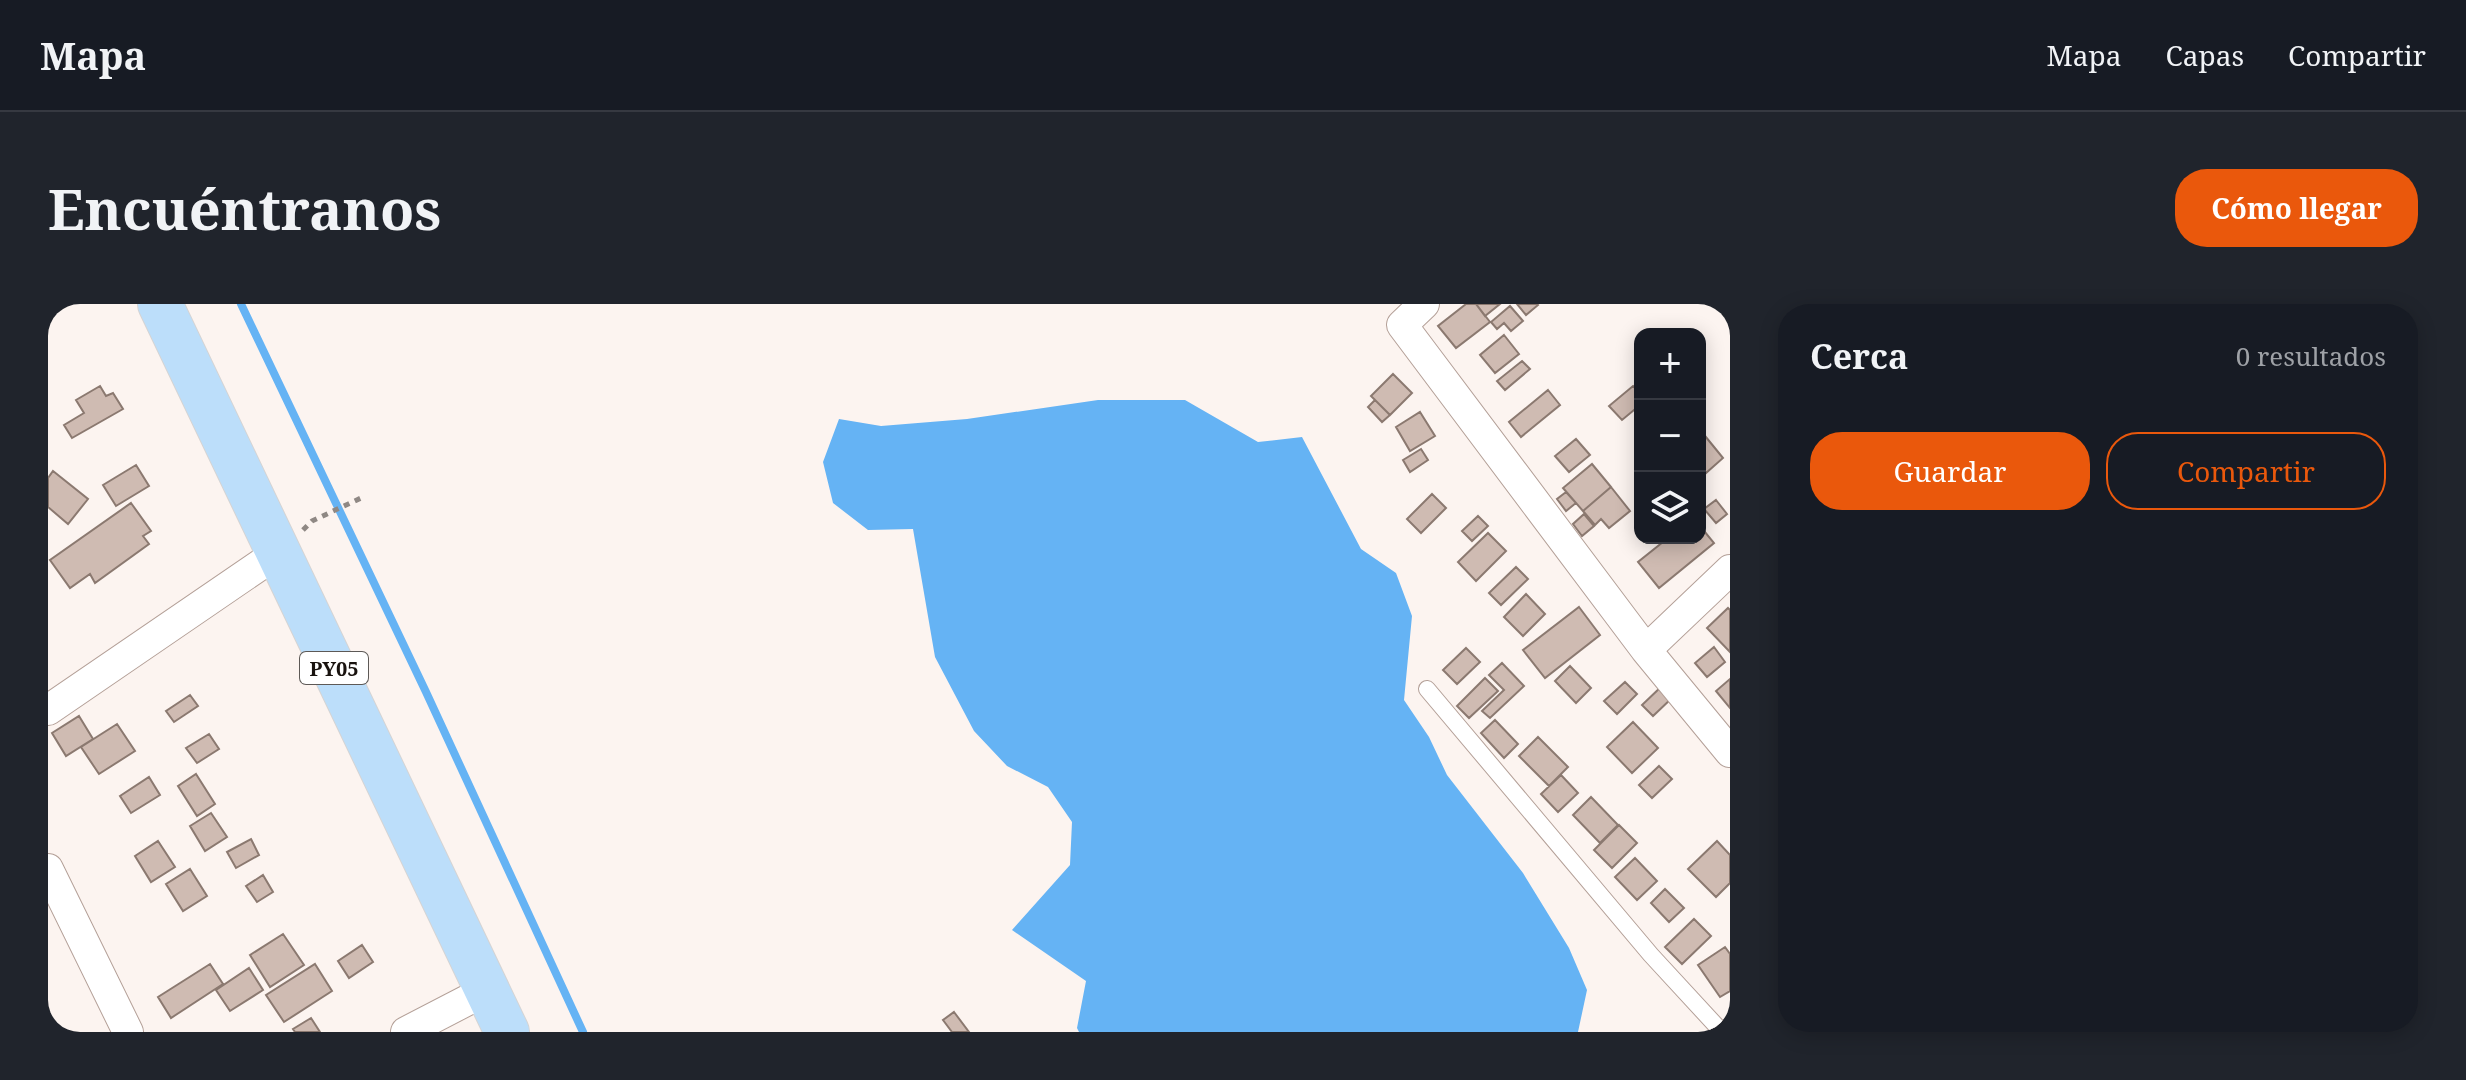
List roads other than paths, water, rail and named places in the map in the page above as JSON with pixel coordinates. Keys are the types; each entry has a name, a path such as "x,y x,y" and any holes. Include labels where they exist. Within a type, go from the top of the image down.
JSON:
{"highway":[{"name":"PY05","path":"160,304 507,1032"}],"street":[{"path":"1424,304 1402,325 1646,650 1730,752"},
{"path":"48,710 279,552"},
{"path":"1646,650 1730,570"},
{"path":"48,869 128,1032"},
{"path":"406,1032 487,990"}],"lane":[{"path":"1427,689 1651,955 1722,1032"}],"water":[{"path":"1098,400 1185,400 1258,442 1302,437 1361,549 1396,573 1412,616 1404,700 1429,737 1447,775 1523,873 1569,948 1587,990 1578,1032 1079,1032 1077,1028 1086,981 1012,930 1070,865 1072,822 1048,787 1007,766 974,731 935,657 913,529 868,530 833,503 823,462 839,419 881,426 967,419"}],"waterway":[{"path":"241,304 426,692 583,1032"}]}
